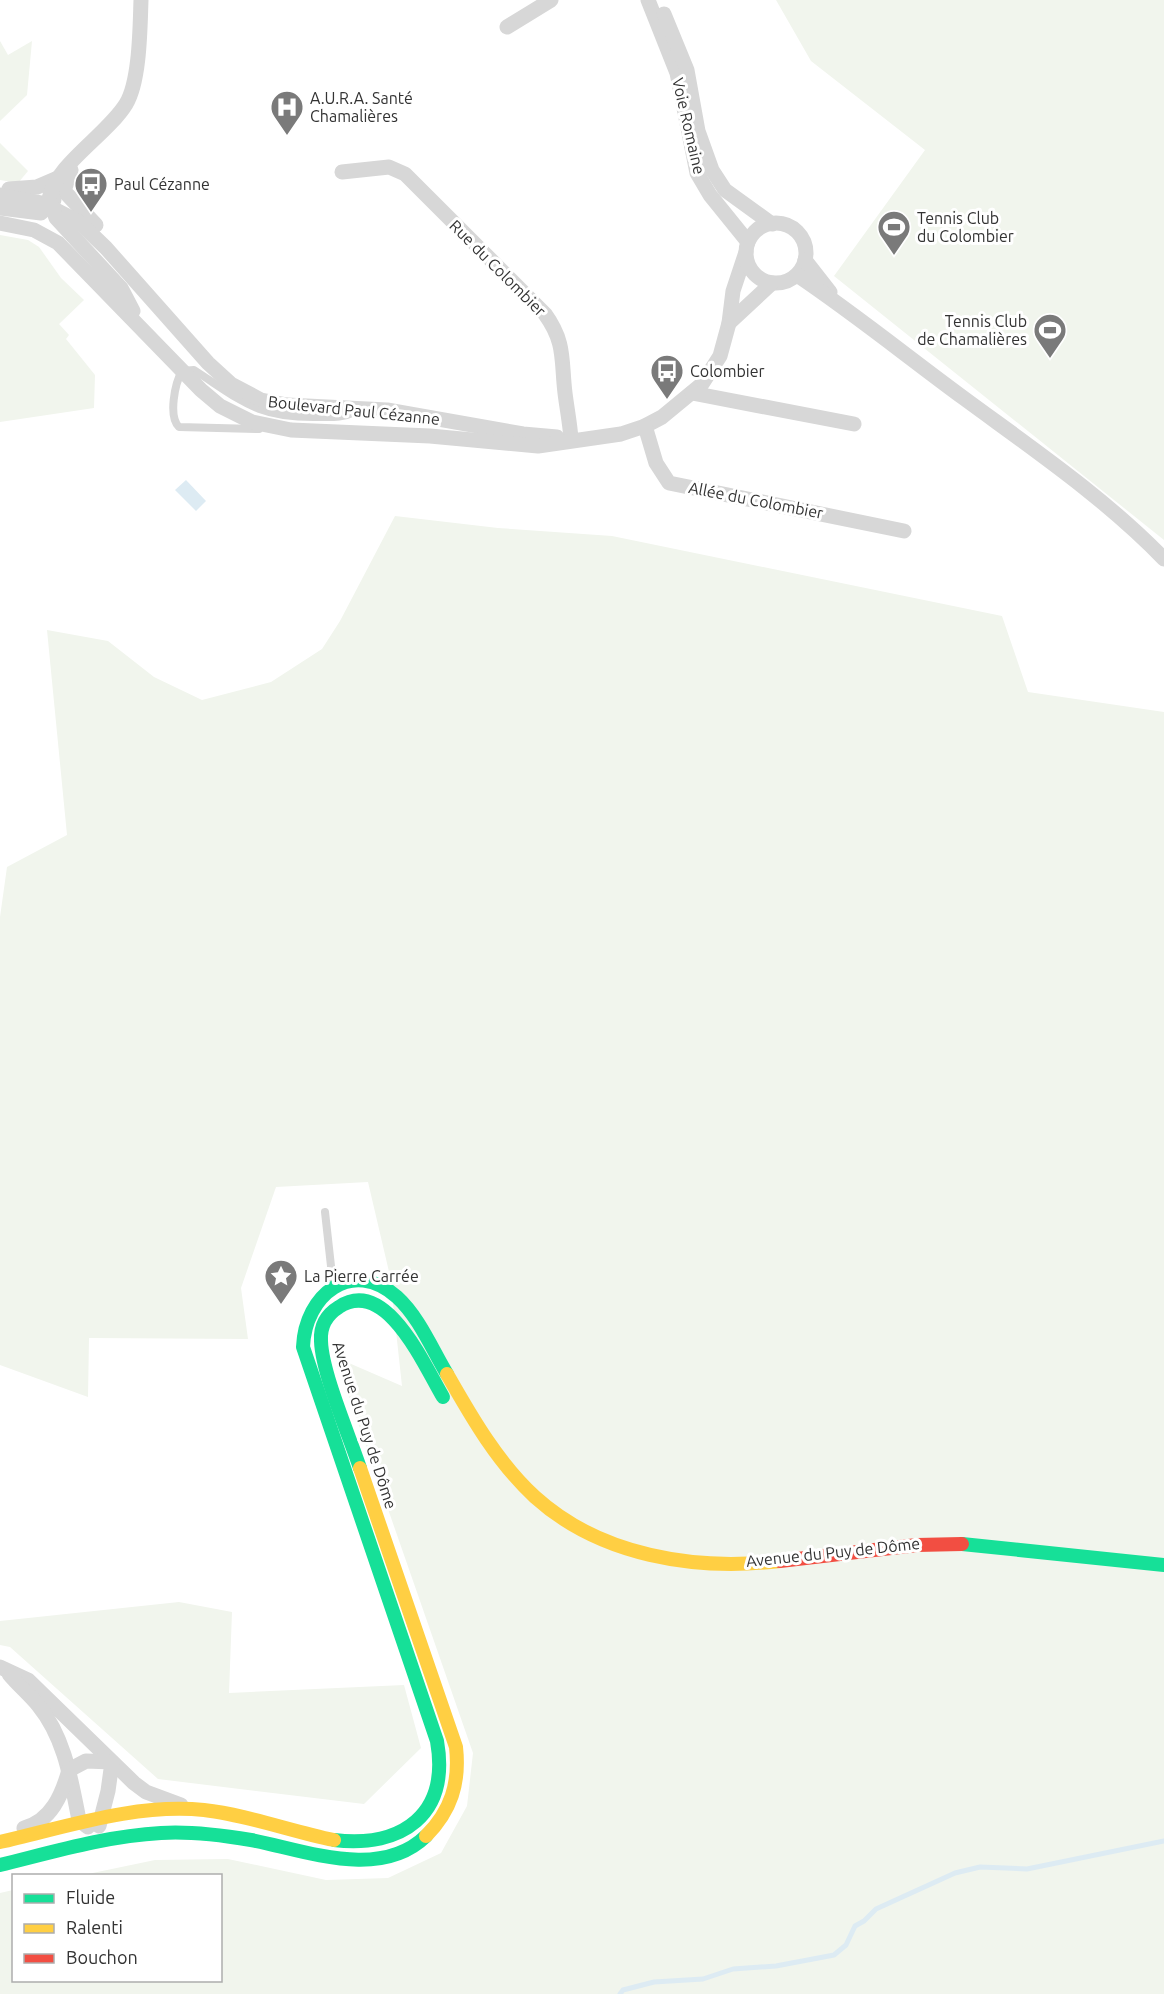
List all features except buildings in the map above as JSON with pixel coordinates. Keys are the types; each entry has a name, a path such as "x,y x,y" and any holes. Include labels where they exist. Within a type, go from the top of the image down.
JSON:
{"main road":[{"name":"Avenue du Puy de Dôme","path":"203,1811 230,1814 347,1843 378,1840 394,1834 422,1815 430,1805 437,1787 439,1750 304,1351 303,1329 308,1313 321,1295 333,1286 363,1281 378,1285 393,1294 414,1317 484,1438 512,1475 567,1521 631,1550 678,1560 734,1565 787,1562 896,1546 971,1544 1164,1565"},
{"path":"333,1286 339,1305 355,1299 367,1300 389,1311 449,1408"},
{"name":"Avenue du Puy de Dôme","path":"0,1865 141,1835 183,1832 220,1835 322,1857 366,1860 396,1854 429,1834 451,1804 456,1785 458,1761 453,1735 322,1351 321,1328 339,1305"},
{"path":"505,1486 544,1522 593,1550 658,1570 718,1578"},
{"name":"Avenue du Puy de Dôme","path":"812,1572 898,1560 951,1558 1057,1568"},
{"path":"1140,1577 1164,1578"},
{"path":"0,1842 159,1811 203,1811"}],"street":[{"path":"0,208 41,213 50,206 61,184 81,155 110,126 131,94 141,0"},
{"path":"507,27 551,0"},
{"name":"Voie Romaine","path":"648,0 677,73 697,173 747,247"},
{"name":"Voie Romaine","path":"659,0 687,70 698,132 712,170 725,190 772,224"},
{"name":"Rue du Colombier","path":"342,172 389,167 405,174 545,314 554,327 564,354 571,439"},
{"path":"0,190 61,184"},
{"path":"50,206 61,184"},
{"path":"61,184 116,247 141,288"},
{"name":"Boulevard Paul Cézanne","path":"0,195 22,197 50,206 79,222 208,363 240,389 273,403 366,408 415,414 523,434 571,439"},
{"path":"50,206 63,226 121,288 141,327"},
{"name":"Boulevard Paul Cézanne","path":"0,223 34,230 58,243 211,399 252,422 291,430 430,436 538,446 571,439 621,434 645,426 702,384 720,356 729,323 733,291 747,247"},
{"path":"805,260 797,275 782,282 772,283 753,273 747,262 747,247 761,228 772,224 783,224 795,230 803,240 805,260 837,302"},
{"path":"797,275 837,302 1043,456 1164,559"},
{"path":"729,323 772,283"},
{"path":"692,393 854,424"},
{"name":"Allée du Colombier","path":"645,426 656,463 669,483 904,531"},
{"path":"3,1668 47,1718 90,1824"},
{"path":"3,1668 28,1680 146,1792 203,1811"},
{"path":"0,1832 35,1824 47,1815 58,1801 69,1770 86,1761 112,1762"},
{"path":"90,1824 112,1762"},
{"path":"0,1851 90,1824 141,1835"}],"lane":[{"path":"291,430 179,427 174,416 177,380 182,371 194,370 235,399 271,413 306,418 337,417 366,408"},
{"path":"325,1212 333,1286"}],"shaded area":[{"path":"776,0 1164,0 1164,540 834,276 925,150 811,61"},
{"path":"0,41 8,55 32,41 27,95 0,121"},
{"path":"0,143 28,171 18,183 0,180"},
{"path":"0,235 28,240 39,247 61,278 84,300 59,324 69,335 66,339 95,375 94,408 0,422"},
{"path":"186,480 206,501 196,511 175,490"},
{"path":"395,516 498,528 612,536 1002,616 1028,692 1164,712 1164,1994 0,1994 0,1893 12,1890 12,1982 222,1982 222,1874 88,1874 155,1860 228,1859 326,1880 388,1878 441,1853 467,1806 473,1753 335,1357 402,1386 390,1276 368,1182 276,1187 241,1288 248,1339 89,1338 88,1397 0,1365 0,917 7,867 67,835 47,630 108,641 154,677 202,700 271,682 322,649 340,621"},
{"path":"179,1602 232,1612 229,1693 404,1685 421,1748 364,1804 158,1779 10,1647 0,1645 0,1621"}],"waterway":[{"path":"620,1994 623,1990 654,1982 703,1979 733,1969 776,1966 834,1955 846,1945 855,1926 876,1909 955,1873 980,1867 1027,1869 1164,1841"}],"traffic: fast":[{"path":"334,1840 358,1841 381,1838 400,1832 416,1821 428,1807 436,1789 439,1767 437,1741 303,1347 306,1328 312,1312 322,1298 334,1288 348,1282 364,1281 380,1286 397,1297 412,1314 447,1374"},
{"path":"360,1468 331,1387 323,1354 321,1336 323,1326 327,1317 334,1310 356,1301 372,1303 388,1313 414,1346 443,1397"},
{"path":"962,1544 1164,1565"},
{"path":"0,1865 100,1841 161,1833 195,1833 251,1840 318,1855 364,1860 387,1857 407,1850 426,1836"}],"traffic: slow":[{"path":"447,1374 486,1439 509,1470 535,1497 561,1517 589,1533 619,1546 682,1561 715,1564 780,1561"},
{"path":"360,1468 456,1747 457,1773 452,1796 442,1817 426,1836"},
{"path":"0,1842 127,1813 178,1809 204,1810 237,1816 334,1840"}],"traffic: jam":[{"path":"780,1561 917,1545 962,1544"}],"place":[{"name":"A.U.R.A. Santé Chamalières","path":"287,136"},
{"name":"Paul Cézanne","path":"91,213"},
{"name":"Tennis Club du Colombier","path":"894,256"},
{"name":"Tennis Club de Chamalières","path":"1050,359"},
{"name":"Colombier","path":"667,400"},
{"name":"La Pierre Carrée","path":"281,1305"}]}
